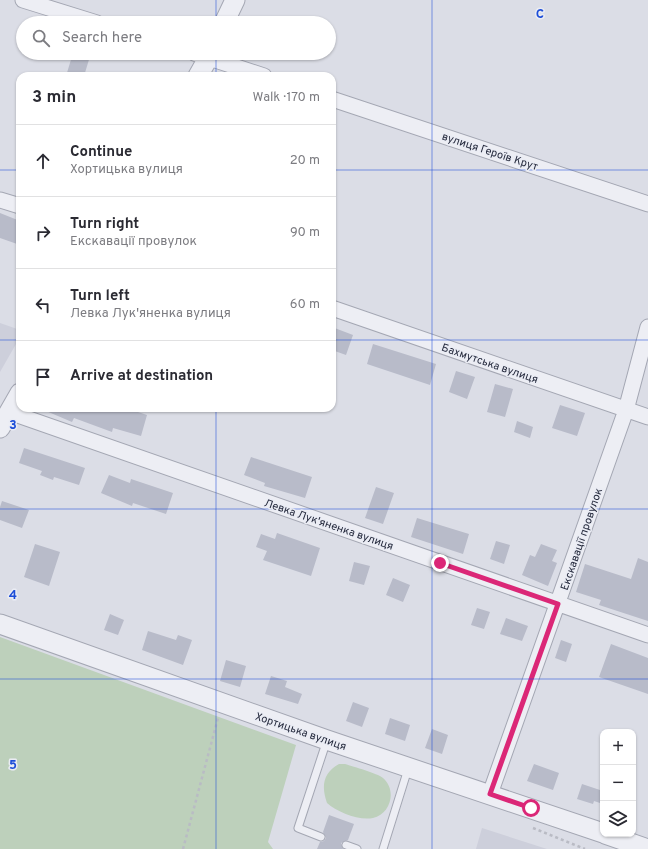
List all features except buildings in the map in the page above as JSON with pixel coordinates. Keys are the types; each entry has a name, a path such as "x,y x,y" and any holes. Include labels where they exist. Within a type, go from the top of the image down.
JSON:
{"street":[{"path":"23,0 74,16"},
{"path":"227,16 235,0"},
{"path":"199,72 203,60"},
{"path":"219,60 253,72"},
{"name":"вулиця Героїв Крут","path":"336,100 648,204"},
{"path":"0,200 16,205"},
{"name":"Бахмутська вулиця","path":"336,309 648,417"},
{"name":"Екскавації провулок","path":"490,794 626,410 648,327"},
{"path":"0,428 16,400"},
{"name":"Левка Лук'яненка вулиця","path":"9,412 648,635"},
{"name":"Хортицька вулиця","path":"0,624 327,740 490,794 600,833"},
{"name":"Хортицька вулиця","path":"613,837 648,849"}],"lane":[{"path":"321,837 298,828 327,740"},
{"path":"383,849 408,768"},
{"path":"346,845 358,849"}],"path":[{"path":"183,849 218,717"}],"shaded area":[{"path":"0,323 16,329 16,344 0,372"},
{"path":"482,828 547,849 476,849"}],"green space":[{"path":"0,637 296,745 268,842 273,849 0,849"},
{"path":"339,764 345,764 365,770 383,778 390,789 391,795 388,807 384,812 379,816 367,819 355,817 342,812 327,803 324,791 325,780 330,772"}],"route":[{"path":"440,563 558,604 490,794 531,808"}]}
